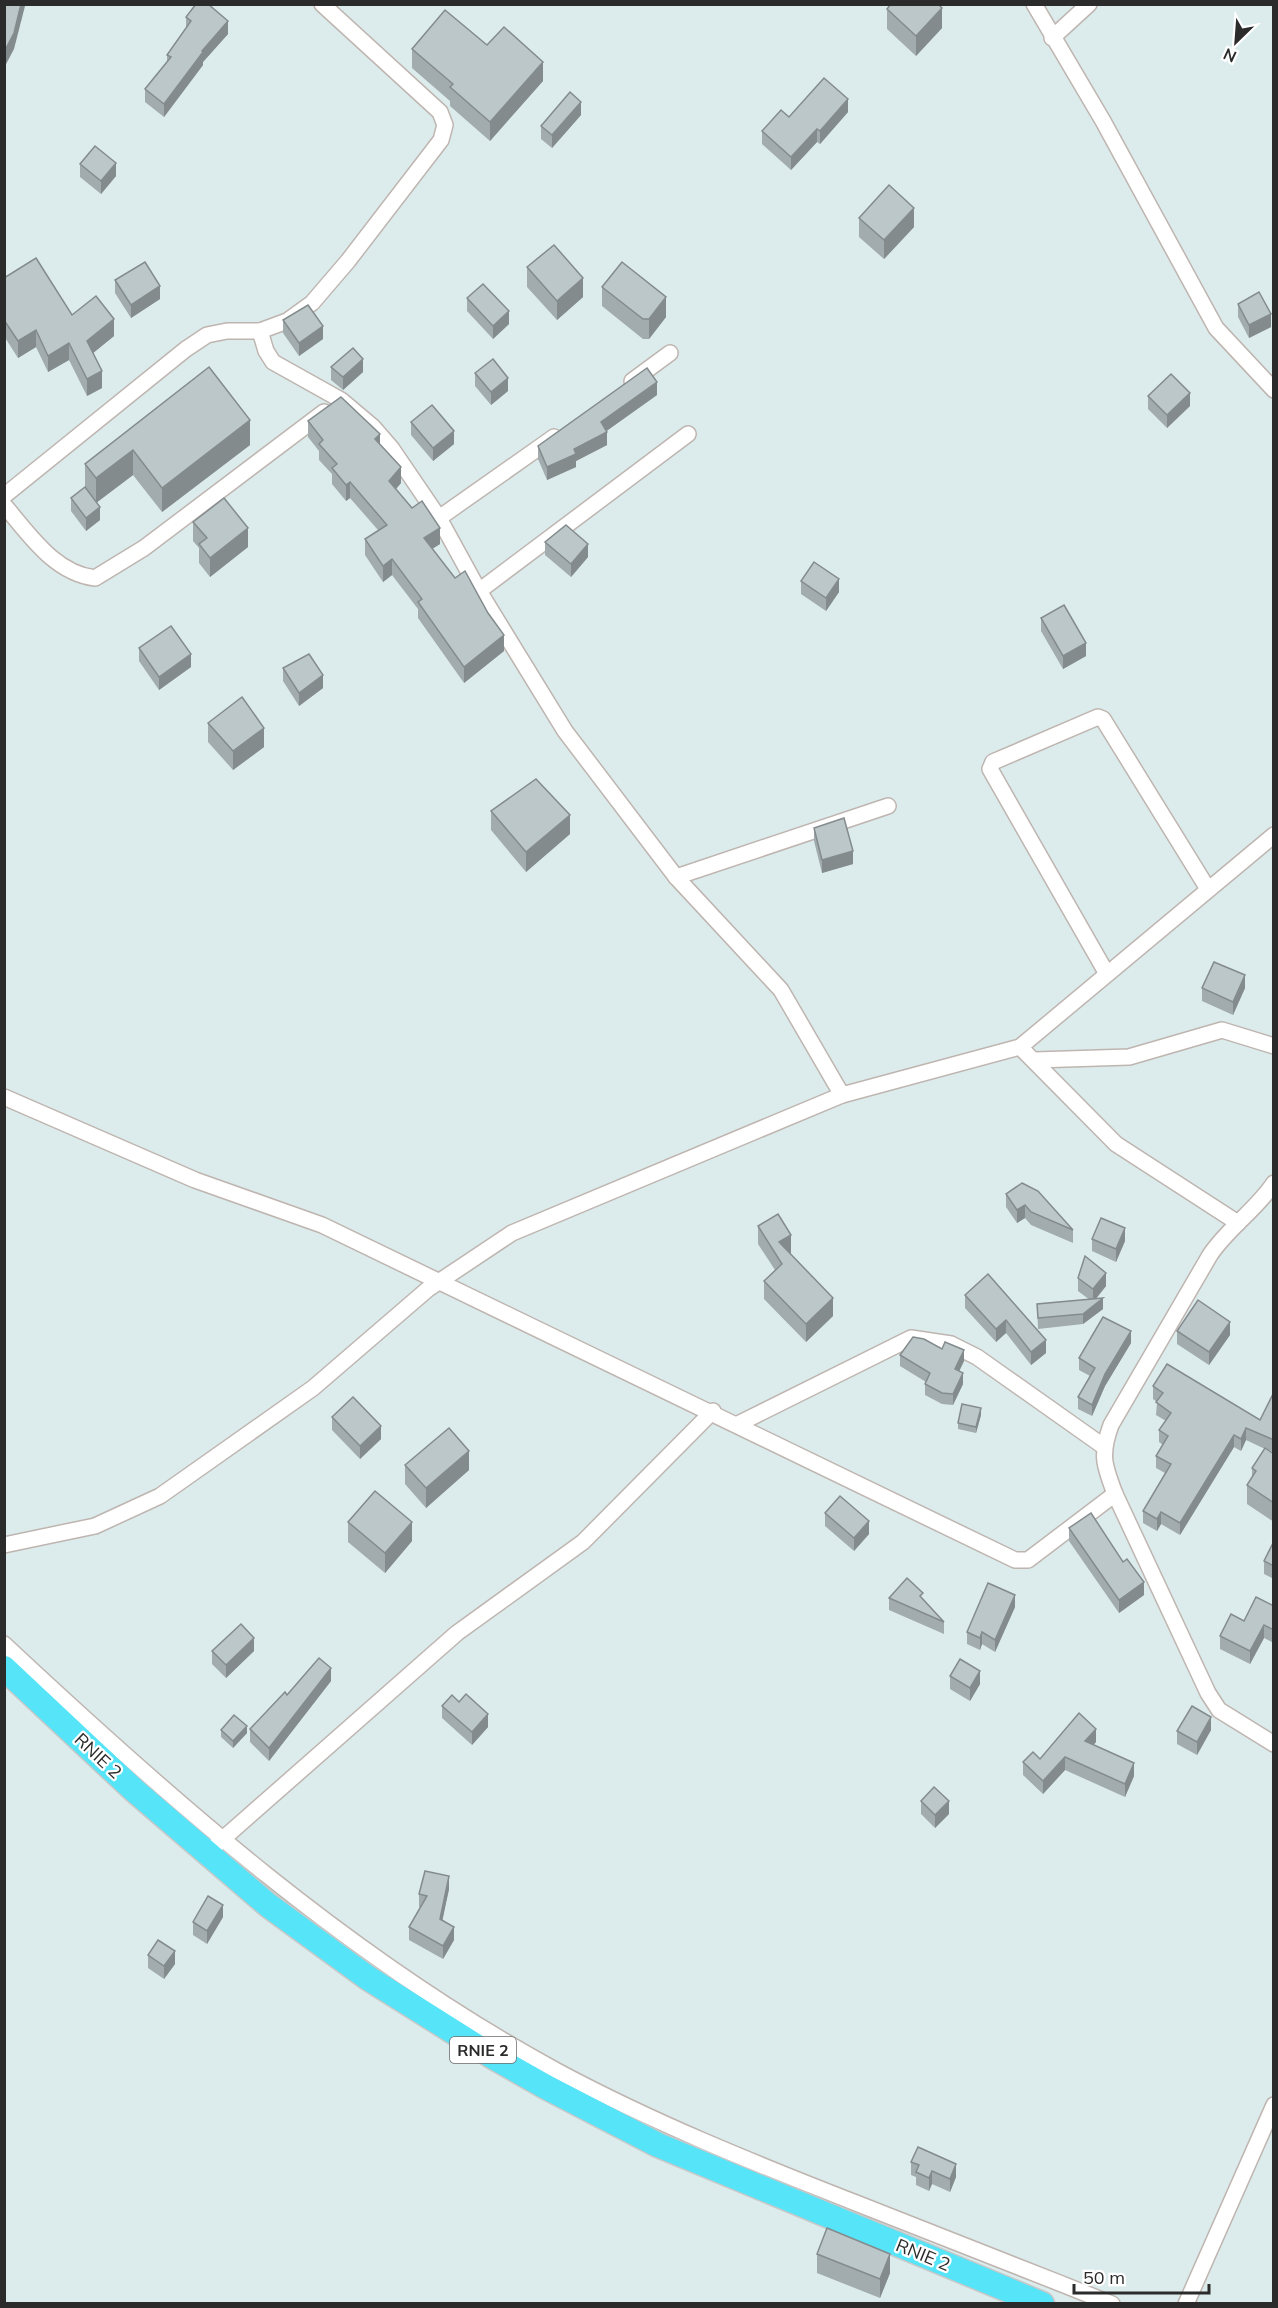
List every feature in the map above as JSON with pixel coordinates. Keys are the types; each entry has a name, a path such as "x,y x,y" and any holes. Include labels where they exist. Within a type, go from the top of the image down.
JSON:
{"highway":[{"name":"RNIE 2","path":"4,1668 134,1790 216,1846 268,1905 368,1978 546,2087 658,2145 1042,2304"}],"street":[{"path":"4,495 207,334 227,331 260,332 287,321 312,303 348,261 441,140 445,125 440,112 322,4"},
{"path":"1034,4 1103,121 1216,328 1274,390"},
{"path":"1052,38 1089,4"},
{"path":"260,332 266,351 273,362 341,400 373,427 392,449 439,518 479,591 565,731 676,877 781,990 842,1095"},
{"path":"615,393 670,353"},
{"path":"4,505 36,544 67,570 95,578 144,548 341,400"},
{"path":"439,518 565,430"},
{"path":"479,591 688,434"},
{"path":"1107,974 990,769 993,762 1098,717 1102,719 1208,889"},
{"path":"676,877 888,806"},
{"path":"4,1545 95,1526 160,1496 313,1388 440,1281 512,1233 842,1095 1020,1047 1274,835"},
{"path":"1035,1060 1129,1057 1222,1030 1274,1046"},
{"path":"1020,1047 1116,1144 1238,1223"},
{"path":"4,1097 195,1180 322,1225 738,1424 1015,1560 1028,1560 1116,1494"},
{"path":"1274,1183 1263,1199 1222,1238 1210,1255 1111,1425 1103,1446 1104,1464 1116,1494 1219,1710 1274,1744"},
{"path":"738,1424 911,1338 951,1344 977,1357 1103,1446"},
{"path":"216,1846 457,1632 583,1542 713,1412"},
{"path":"4,1644 216,1846 290,1893 359,1945 497,2037 556,2070 711,2146 1112,2304"},
{"path":"1186,2304 1274,2105"}],"building":[{"path":"4,4 21,4 14,33 4,52"},
{"path":"196,4 208,4 228,21 202,51 164,104 145,89 171,57 167,55 191,21 186,17"},
{"path":"891,4 938,4 942,8 916,36 887,9"},
{"path":"445,10 487,45 504,27 543,62 490,122 450,87 453,84 412,49"},
{"path":"824,78 848,99 820,131 817,129 791,157 762,131 781,110 789,117"},
{"path":"570,92 581,102 552,135 541,126"},
{"path":"95,146 116,163 101,181 80,164"},
{"path":"889,185 914,208 884,240 859,218"},
{"path":"554,245 583,278 557,301 527,267"},
{"path":"36,258 72,315 96,296 114,319 87,341 102,371 87,379 69,343 48,356 36,330 18,341 4,320 4,278"},
{"path":"145,262 160,286 131,305 115,280"},
{"path":"622,262 666,297 649,319 643,319 602,287"},
{"path":"483,284 509,311 493,326 467,298"},
{"path":"1259,292 1271,314 1249,325 1238,304"},
{"path":"308,305 323,326 299,343 283,320"},
{"path":"353,348 363,359 343,377 331,367"},
{"path":"493,359 508,378 491,392 475,373"},
{"path":"209,367 250,420 162,488 133,450 96,478 85,464"},
{"path":"647,368 657,382 601,422 607,432 574,449 576,454 547,467 538,446"},
{"path":"1171,374 1190,393 1167,415 1148,396"},
{"path":"341,397 380,434 375,439 401,467 389,481 412,508 422,501 440,528 424,538 455,578 465,571 488,613 504,635 464,667 418,602 422,599 392,559 383,566 365,539 387,525 350,482 346,485 332,468 337,464 319,444 323,440 308,421"},
{"path":"432,405 454,431 433,448 411,422"},
{"path":"85,487 100,507 86,518 71,498"},
{"path":"224,498 248,528 210,558 199,544 207,538 193,522"},
{"path":"566,525 588,544 571,564 545,542"},
{"path":"814,562 839,579 826,598 801,581"},
{"path":"1064,605 1086,643 1063,656 1041,618"},
{"path":"171,626 191,654 159,677 139,648"},
{"path":"309,654 323,675 299,693 283,668"},
{"path":"242,697 264,728 233,751 208,723"},
{"path":"536,779 570,815 526,852 491,811"},
{"path":"844,818 853,851 822,860 814,828"},
{"path":"1214,962 1245,975 1233,1002 1202,988"},
{"path":"1022,1183 1038,1191 1073,1230 1031,1212 1025,1205 1017,1210 1006,1194"},
{"path":"778,1214 791,1235 779,1242 833,1298 806,1324 764,1281 782,1264 758,1226"},
{"path":"1101,1218 1125,1228 1116,1249 1092,1239"},
{"path":"1085,1256 1106,1273 1093,1289 1078,1278"},
{"path":"988,1274 1046,1340 1031,1352 1006,1320 996,1329 965,1295"},
{"path":"1103,1298 1083,1314 1038,1318 1037,1304"},
{"path":"1198,1300 1230,1322 1209,1352 1177,1331"},
{"path":"1103,1317 1131,1331 1105,1374 1092,1405 1078,1397 1095,1368 1079,1358"},
{"path":"913,1337 924,1339 942,1349 945,1342 964,1350 955,1369 963,1373 953,1394 942,1393 925,1384 930,1373 900,1355"},
{"path":"1167,1364 1260,1420 1274,1392 1274,1440 1246,1428 1241,1439 1234,1435 1180,1523 1161,1512 1157,1519 1143,1511 1171,1464 1156,1456 1168,1436 1159,1430 1171,1413 1156,1402 1163,1393 1153,1386"},
{"path":"353,1397 381,1426 360,1446 332,1417"},
{"path":"962,1404 981,1408 976,1427 958,1423"},
{"path":"449,1428 469,1451 426,1488 405,1465"},
{"path":"1265,1448 1274,1454 1274,1503 1247,1485 1256,1471 1252,1468"},
{"path":"375,1491 412,1522 385,1553 348,1522"},
{"path":"840,1496 869,1521 854,1538 825,1513"},
{"path":"1091,1513 1123,1562 1127,1559 1144,1582 1119,1600 1069,1528"},
{"path":"1274,1541 1274,1566 1264,1561"},
{"path":"907,1578 923,1593 920,1596 944,1622 889,1598"},
{"path":"988,1583 1015,1595 995,1640 982,1632 980,1638 967,1632"},
{"path":"1256,1597 1274,1606 1274,1630 1264,1625 1250,1651 1220,1636 1231,1614 1244,1621"},
{"path":"241,1624 254,1638 226,1665 212,1651"},
{"path":"319,1658 331,1668 269,1748 250,1729 285,1692 287,1695"},
{"path":"960,1659 980,1671 970,1688 950,1676"},
{"path":"466,1694 488,1714 472,1732 442,1706 452,1695 459,1702"},
{"path":"1192,1706 1211,1717 1197,1742 1177,1731"},
{"path":"1079,1713 1096,1729 1085,1741 1134,1763 1125,1784 1065,1757 1043,1781 1023,1762 1033,1752 1040,1759"},
{"path":"234,1715 247,1726 233,1741 221,1730"},
{"path":"934,1787 949,1801 935,1815 921,1801"},
{"path":"425,1871 449,1876 440,1919 454,1927 443,1946 409,1927 427,1896 419,1894"},
{"path":"208,1896 223,1905 207,1931 193,1922"},
{"path":"158,1940 175,1951 164,1966 148,1955"},
{"path":"918,2147 956,2164 950,2179 932,2171 929,2178 916,2172 919,2165 911,2162"},
{"path":"827,2228 890,2254 880,2279 817,2254"}]}
